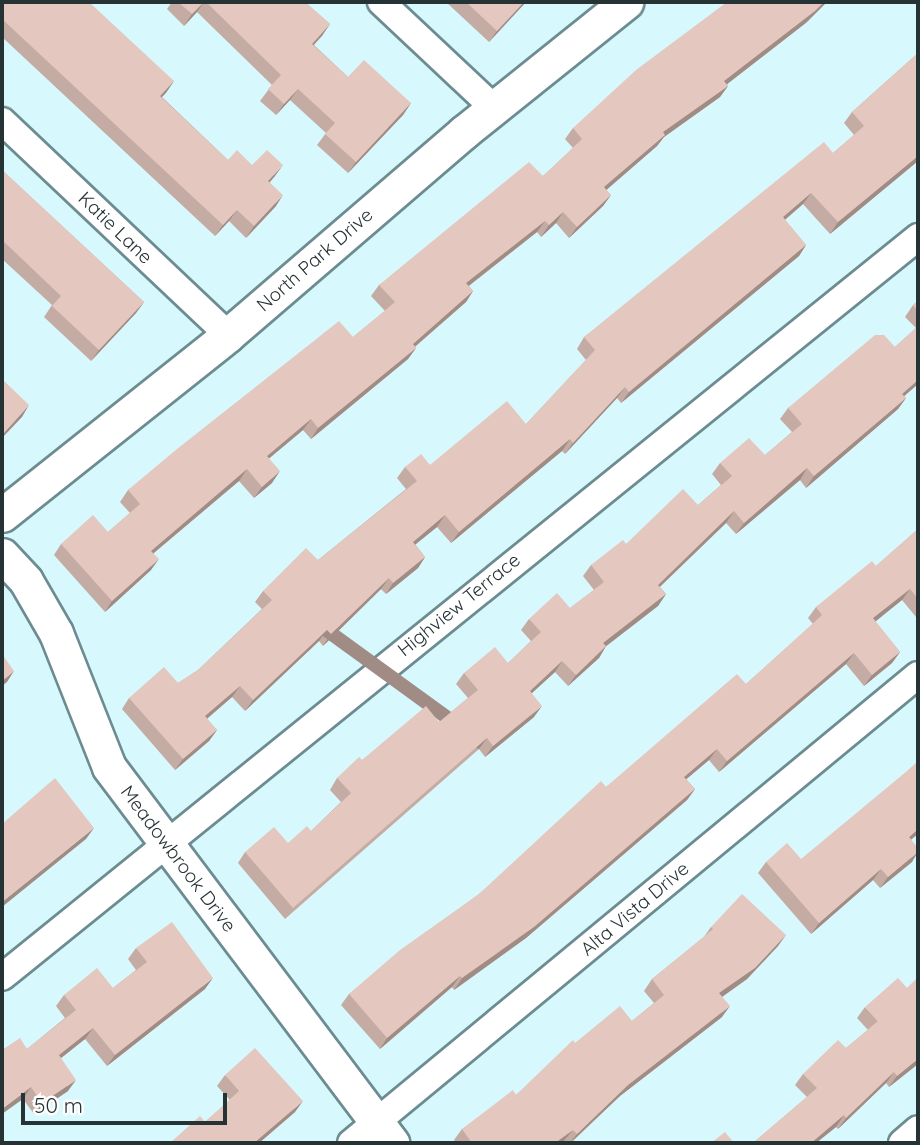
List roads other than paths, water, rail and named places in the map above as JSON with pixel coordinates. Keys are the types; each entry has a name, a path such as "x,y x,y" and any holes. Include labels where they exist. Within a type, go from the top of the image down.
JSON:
{"street":[{"path":"381,2 494,108"},
{"name":"North Park Drive","path":"2,515 228,335 494,108 626,2"},
{"name":"Katie Lane","path":"2,121 228,335"},
{"name":"Highview Terrace","path":"2,977 918,237"},
{"name":"Meadowbrook Drive","path":"2,555 26,581 56,633 109,768 384,1133"},
{"name":"Alta Vista Drive","path":"351,1143 384,1133 918,675"},
{"path":"902,1143 918,1129"}]}
